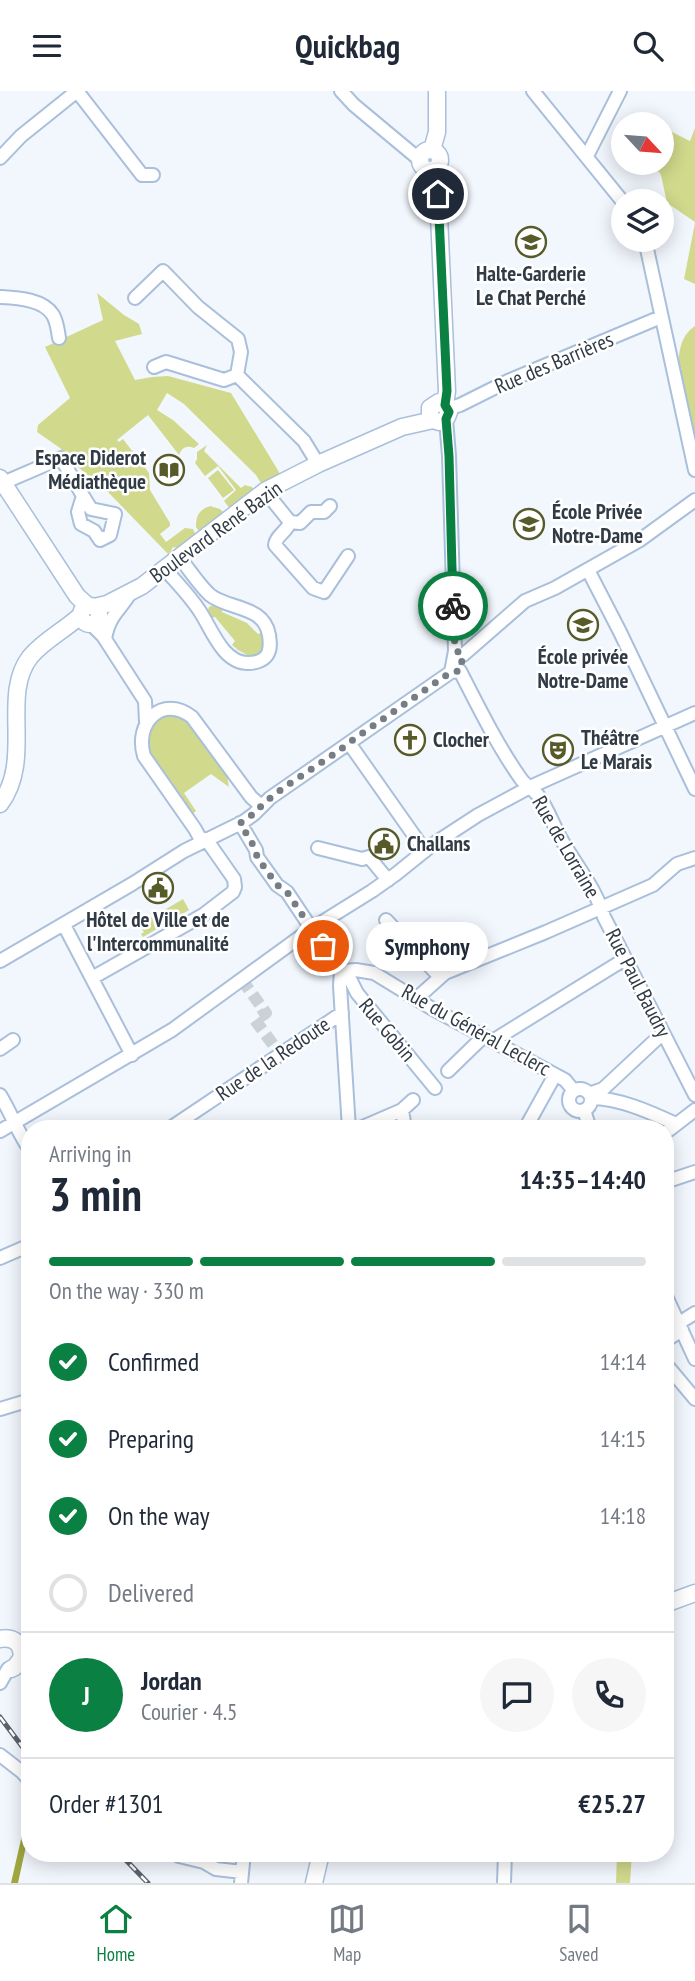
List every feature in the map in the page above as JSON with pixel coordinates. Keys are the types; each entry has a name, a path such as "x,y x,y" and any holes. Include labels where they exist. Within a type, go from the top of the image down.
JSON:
{"main road":[{"path":"437,91 438,132 427,158 437,180 438,194 447,391 439,412"},
{"name":"Boulevard René Bazin","path":"0,804 9,792 15,774 18,692 20,679 30,657 67,628 93,616 165,569 265,491 318,464 439,412"},
{"path":"1,480 93,616"},
{"path":"674,1594 695,1587"},
{"path":"674,1601 695,1593"},
{"path":"0,1639 14,1640 21,1649"},
{"path":"5,1672 21,1662"},
{"path":"314,1883 319,1862"}],"street":[{"path":"0,158 21,136 77,91 142,175 153,175"},
{"path":"341,91 401,144 427,158"},
{"path":"533,91 612,189"},
{"path":"585,155 620,91"},
{"path":"648,252 695,470"},
{"path":"135,298 163,271 198,307 239,339 241,352 237,375"},
{"path":"0,297 29,300 51,312 59,338"},
{"name":"Rue des Barrières","path":"439,412 662,317"},
{"path":"154,366 166,362 224,380 237,375"},
{"path":"237,375 304,441 318,464"},
{"path":"0,961 184,851 240,823 349,743 455,671 459,653 448,439 439,412"},
{"path":"1,480 61,458 83,496"},
{"path":"265,491 290,523"},
{"path":"459,653 525,601 588,570 640,540 695,500"},
{"path":"290,523 300,523 312,512 324,512 330,506"},
{"path":"290,523 276,538 275,545 313,588 324,592 348,556"},
{"path":"165,569 198,608 220,646 232,658 243,663 254,663 266,656 271,645 268,629 261,617 245,608 224,603 209,594 180,557"},
{"path":"588,570 695,789"},
{"path":"93,616 107,626 132,591"},
{"path":"92,978 203,915 233,892 235,887 234,880 208,839 195,828 144,756 141,739 146,722 145,701 93,616"},
{"name":"Rue de Lorraine","path":"455,671 468,686 502,750 523,782 539,796 602,908"},
{"path":"145,701 169,709"},
{"path":"146,722 155,714 169,709 186,711 251,797 261,806"},
{"path":"0,1131 132,1055 207,1006 311,929 388,880 478,815 530,787 695,713"},
{"path":"349,743 425,851"},
{"name":"Rue Gobin","path":"240,823 256,850 257,857 277,885 287,892 341,971 350,979 357,993 435,1088"},
{"path":"318,848 362,859 369,857 388,880"},
{"path":"417,998 445,973 653,885 677,864 695,858"},
{"name":"Rue Paul Baudry","path":"602,908 625,960 695,1095"},
{"path":"386,920 440,978"},
{"path":"64,925 132,1055"},
{"path":"448,1071 489,1038 625,960"},
{"path":"341,971 348,1120"},
{"name":"Rue du Général Leclerc","path":"341,971 374,973 431,1008 565,1080 574,1091"},
{"name":"Rue de la Redoute","path":"182,1120 342,1013"},
{"path":"590,1096 603,1089 663,1033"},
{"path":"0,1049 13,1040"},
{"path":"530,1120 555,1075"},
{"path":"590,1096 589,1106 584,1110 578,1110 571,1105 570,1096 581,1089 590,1096 611,1100 668,1120"},
{"path":"0,1095 21,1137"},
{"path":"379,1120 402,1110 413,1100"},
{"path":"402,1110 404,1120"},
{"path":"584,1110 587,1120"},
{"path":"676,1124 694,1112"},
{"path":"674,1179 695,1172"},
{"path":"0,1258 21,1249"},
{"path":"674,1333 695,1313"},
{"path":"674,1314 695,1359"},
{"path":"674,1374 695,1399"},
{"path":"0,1409 21,1403"},
{"path":"0,1755 21,1771"},
{"path":"204,1862 241,1878"},
{"path":"504,1883 505,1862"}],"shaded area":[{"path":"695,128 695,222 674,208 674,189 664,189 661,175 674,175 674,133 690,141"},
{"path":"695,223 695,284 684,279"},
{"path":"97,293 139,324 142,334 115,341 135,380 168,376 231,393 279,472 280,476 262,485 256,475 184,404 167,393 157,410 173,420 199,444 194,448 185,447 179,455 148,415 117,440 119,442 123,439 149,473 150,490 170,523 160,534 166,542 185,528 193,529 196,535 178,548 173,547 169,555 107,491 73,463 60,448 37,432 38,425 70,398 45,347 103,320"},
{"path":"695,326 695,445 678,369 683,369 678,368 683,339"},
{"path":"207,445 204,451 241,488 245,485 252,487 255,492 231,510 224,501 236,490 218,466 205,476 195,463 197,452"},
{"path":"218,470 234,490 223,498 208,478"},
{"path":"210,506 225,514 201,534 196,527 198,516"},
{"path":"213,605 223,606 222,612 247,623 258,634 262,632 265,643 261,654 251,657 232,645 235,641 215,617 211,618 207,613"},
{"path":"169,713 180,715 187,720 226,770 229,787 211,774 184,793 196,811 192,814 147,756 149,722"},
{"path":"183,899 189,910 143,937 141,934 144,932 139,925"},
{"path":"21,1839 23,1862 18,1883 11,1883"},
{"path":"617,1862 631,1862 630,1883 616,1883"}],"tunnel":[{"path":"242,980 266,1013 255,1020 280,1054"}],"railway":[{"path":"0,1717 21,1745"},
{"path":"128,1862 148,1883"}],"way so far":[{"path":"323,946 287,892 277,885 257,857 256,850 240,823 270,798 354,739 451,672 460,671 463,655 455,650 453,606"}],"place":[{"name":"Halte-Garderie Le Chat Perché","path":"531,242"},
{"name":"Espace Diderot Médiathèque","path":"169,470"},
{"name":"École Privée Notre-Dame","path":"529,524"},
{"name":"École privée Notre-Dame","path":"583,625"},
{"name":"Clocher","path":"410,740"},
{"name":"Théâtre Le Marais","path":"558,750"},
{"name":"Challans","path":"384,844"},
{"name":"Hôtel de Ville et de l'Intercommunalité","path":"158,888"},
{"name":"Symphony","path":"323,946"}],"route":[{"path":"438,194 447,391 445,405 449,412 446,419 453,606"}]}
